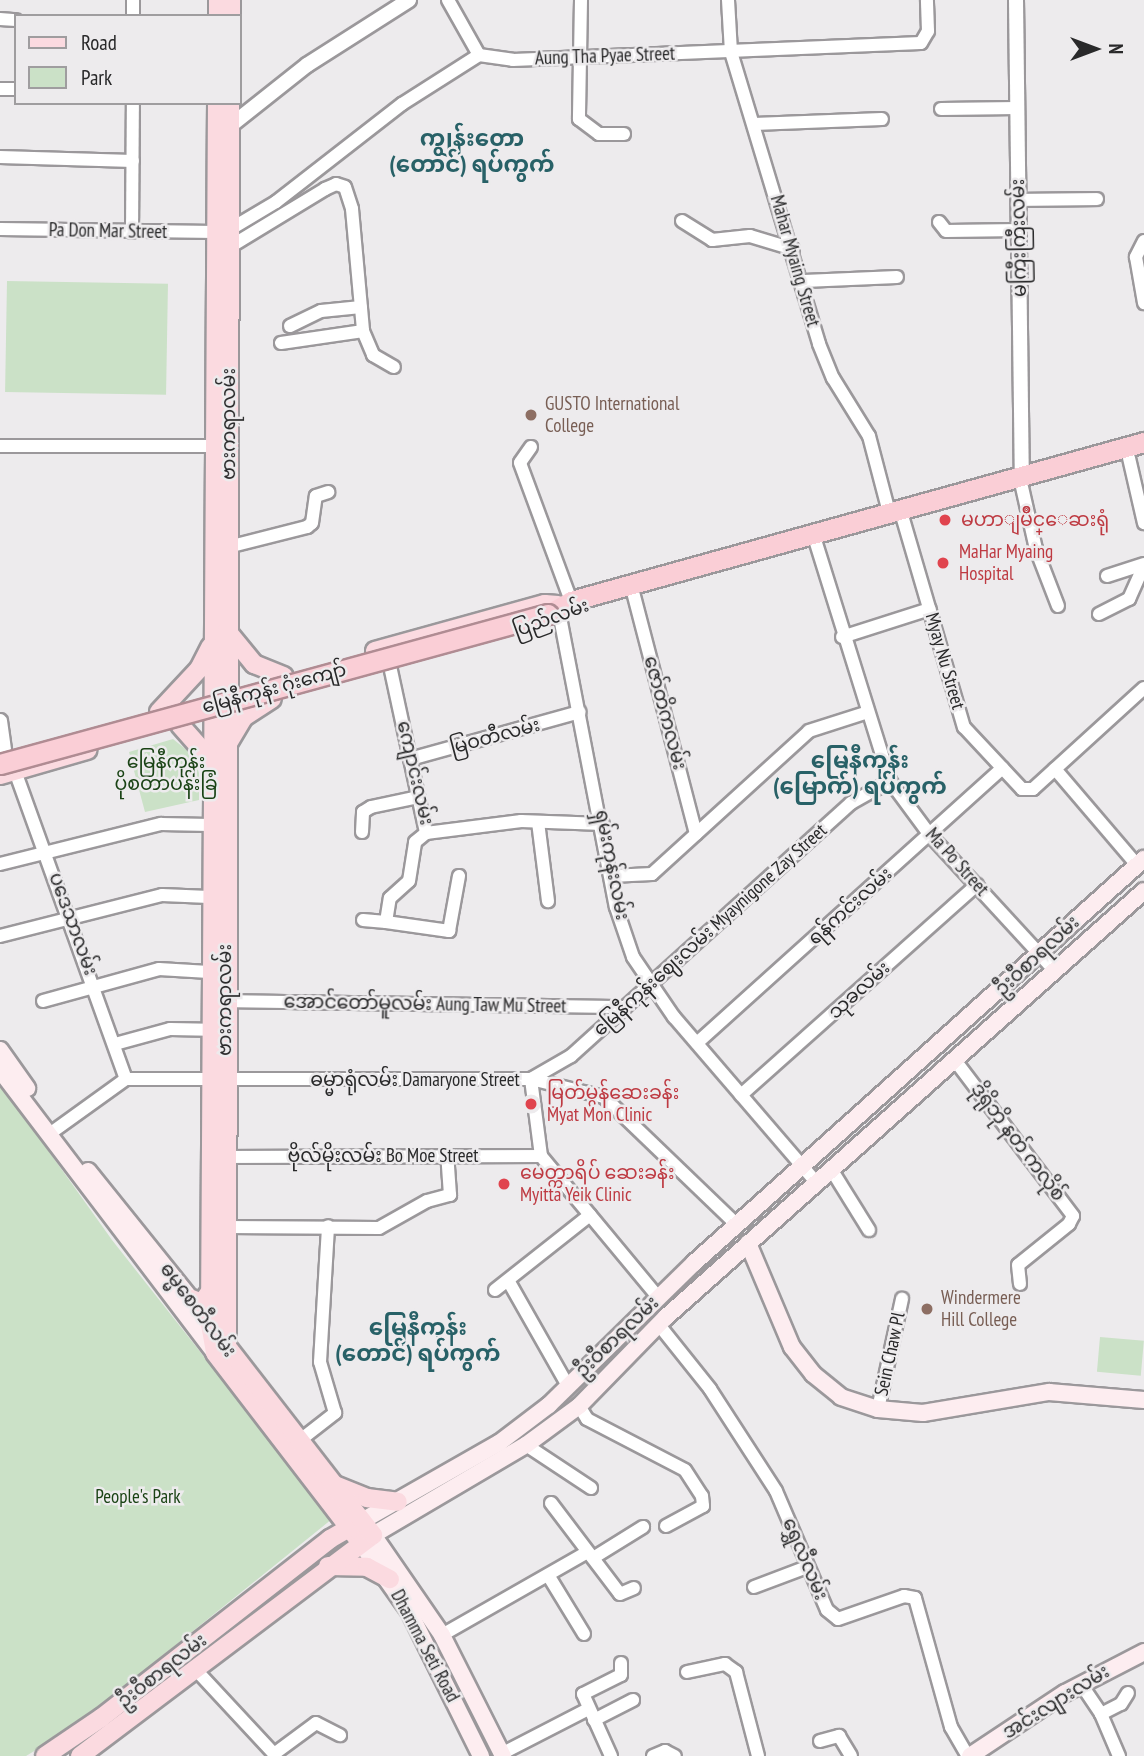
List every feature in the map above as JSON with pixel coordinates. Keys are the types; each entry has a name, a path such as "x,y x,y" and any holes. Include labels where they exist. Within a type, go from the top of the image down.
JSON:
{"highway":[{"name":"ပြည်လမ်း","path":"559,608 1022,481 1144,442"},
{"name":"ပြည်လမ်း","path":"1022,481 1137,456"},
{"name":"ပြည်လမ်း","path":"559,608 633,592 816,542 896,515"},
{"name":"မြေနီကုန်း ဂုံးကျော်","path":"4,764 559,608"}],"main road":[{"name":"ဗားကရာလမ်း","path":"216,105 223,131 224,237 219,703 227,745 217,897 226,1001 217,1080 208,1256 200,1296 221,1351"},
{"name":"ဗားကရာလမ်း","path":"223,131 230,105"},
{"name":"ပြည်လမ်း","path":"4,764 159,712 219,703 272,699 551,622 559,608 545,604 284,676 219,703 180,724 4,764"},
{"path":"159,712 199,669 220,634 254,664 284,676"},
{"path":"227,745 244,717 272,699"},
{"path":"217,1080 209,1030 209,972 217,897 210,825 211,760 219,703"},
{"path":"180,724 211,760"},
{"path":"1136,867 1143,892"},
{"name":"ဦးဝီစာရလမ်း","path":"402,1509 499,1443 568,1386 709,1250 959,1029 1136,867"},
{"name":"ဦးဝီစာရလမ်း","path":"45,1756 101,1718 330,1539 361,1531 526,1445 579,1406 663,1321 722,1267 1143,892"},
{"path":"959,1029 971,1043"},
{"name":"ဓမ္မစေတီလမ်း","path":"0,1050 52,1132 221,1351 331,1504 361,1531"},
{"name":"ဓမ္မစေတီလမ်း","path":"0,1070 52,1132 200,1296"},
{"name":"ဗားကရာလမ်း","path":"217,1080 226,1157 227,1255 221,1351"},
{"path":"883,1094 897,1110"},
{"path":"740,1222 752,1240 798,1358 830,1391 878,1409 945,1411 1049,1392 1144,1400"},
{"path":"709,1250 722,1267"},
{"path":"208,1256 216,1260 227,1255"},
{"path":"655,1300 663,1321"},
{"name":"ဓမ္မစေတီလမ်း","path":"221,1351 299,1441 332,1484 361,1531"},
{"path":"328,1566 367,1567 394,1574 393,1543 402,1509 367,1499 332,1484"},
{"path":"330,1539 334,1520 331,1504"},
{"name":"ဦးဝီစာရလမ်း","path":"80,1756 197,1671 328,1566 361,1531"},
{"name":"Dhamma Seti Road","path":"361,1531 442,1635 500,1755"},
{"name":"Dhamma Seti Road","path":"394,1574 481,1756"},
{"name":"အင်းလျားလမ်း","path":"969,1756 1081,1684 1144,1652"}],"street":[{"path":"223,131 307,65 409,0"},
{"path":"224,237 276,202 402,104 478,55 448,0"},
{"path":"581,0 579,119 599,134 624,134"},
{"name":"Mahar Myaing Street","path":"728,0 732,52 833,378 869,436 896,515"},
{"name":"Aung Tha Pyae Street","path":"478,55 513,60 921,43 928,31 927,0"},
{"name":"မကြီးကြီးလမ်း","path":"1016,0 1022,481"},
{"path":"132,232 133,105"},
{"path":"941,109 1017,108"},
{"path":"754,124 882,119"},
{"path":"0,157 133,161"},
{"path":"224,237 324,189 341,185 352,209 363,331 373,355 394,367"},
{"path":"1018,200 1097,199"},
{"path":"682,221 712,240 750,236 793,249"},
{"path":"939,222 946,231 1020,230"},
{"name":"Pa Don Mar Street","path":"0,229 224,237"},
{"path":"1144,241 1136,257 1144,303"},
{"path":"803,281 897,277"},
{"path":"290,326 321,311 361,307"},
{"path":"281,343 363,331"},
{"path":"0,446 223,446"},
{"name":"ရှမ်းကုန်းလမ်း","path":"531,447 520,463 559,608 611,876 633,957 697,1043 816,1182"},
{"path":"1137,456 1144,523"},
{"path":"1022,481 1036,549 1058,606"},
{"path":"221,548 307,527 312,523 316,496 328,492"},
{"name":"Myay Nu Street","path":"896,515 930,609 964,727 1026,791 1055,769 1144,688"},
{"name":"Ma Po Street","path":"816,542 842,637 890,781 930,835 1054,970"},
{"path":"1107,576 1143,566"},
{"path":"1099,614 1129,599 1143,566"},
{"name":"ဇော်တိကလမ်း","path":"633,592 696,834"},
{"path":"842,637 930,609"},
{"name":"ကျောင်းလမ်း","path":"390,666 426,833 538,822 603,824"},
{"name":"မြဝတီလမ်း","path":"410,759 580,712"},
{"path":"611,876 652,874 809,731 866,713"},
{"path":"0,721 4,764"},
{"name":"ပဒေသာလမ်း","path":"4,764 47,854 95,984 126,1079"},
{"name":"ရန်ကင်းလမ်း","path":"697,1043 1002,768"},
{"path":"1055,769 1136,867"},
{"name":"မြေနီကုန်းဈေးလမ်း Myaynigone Zay Street","path":"531,1079 571,1056 852,803 890,781"},
{"path":"362,832 363,812 370,807 418,797"},
{"path":"538,822 548,901"},
{"path":"0,864 161,824 210,825"},
{"path":"386,922 390,898 409,881 415,842 426,833"},
{"path":"363,920 450,931 459,876"},
{"name":"သုခလမ်း","path":"741,1095 977,885"},
{"path":"0,936 162,895 217,897"},
{"path":"43,1001 95,984 159,969 209,972"},
{"name":"အောင်တော်မူလမ်း Aung Taw Mu Street","path":"226,1001 625,1007"},
{"path":"115,1044 170,1029 209,1030"},
{"name":"ဒိုရိုဘို နတ် ကလိုစ်","path":"954,1059 1073,1216 1069,1224 1017,1265 1020,1284"},
{"path":"52,1132 126,1079"},
{"name":"ဓမ္မာရုံလမ်း Damaryone Street","path":"126,1079 531,1079 604,1097 740,1222"},
{"path":"531,1079 541,1156 655,1300"},
{"path":"227,1227 379,1228 427,1201 450,1195 447,1156"},
{"name":"ဗိုလ်မိုးလမ်း Bo Moe Street","path":"226,1157 541,1156"},
{"path":"831,1169 869,1230"},
{"path":"495,1290 509,1282 590,1215"},
{"path":"299,1441 335,1413 320,1362 328,1226"},
{"path":"509,1282 568,1386"},
{"name":"Sein Chaw Pl","path":"878,1409 902,1299"},
{"name":"ရွှေလီလမ်း","path":"663,1321 776,1491 827,1610 838,1619 904,1596 915,1598 951,1727 969,1756"},
{"path":"579,1406 587,1419 685,1470 702,1496 703,1506 666,1526"},
{"path":"526,1445 592,1488"},
{"path":"551,1503 620,1594 634,1588"},
{"path":"442,1635 548,1575 643,1527"},
{"path":"754,1587 807,1567"},
{"path":"548,1575 584,1634"},
{"path":"611,1756 583,1695 621,1675 621,1663"},
{"path":"687,1672 725,1664 736,1672 758,1756"},
{"path":"197,1671 275,1755 316,1723 340,1735"},
{"path":"1081,1684 1101,1714 1119,1756"},
{"path":"1101,1714 1116,1708 1128,1693"},
{"path":"500,1755 591,1715 633,1700"},
{"path":"820,1741 839,1736 851,1756"},
{"path":"653,1756 665,1751 675,1756"}],"green space":[{"path":"7,281 168,284 166,395 5,392"},
{"name":"မြေနီကုန်း ပိုစတာပန်းခြံ","path":"173,739 193,755 199,773 199,800 145,812 129,752"},
{"name":"People's Park","path":"0,1083 112,1240 332,1519 74,1727 26,1756 0,1756"},
{"path":"1100,1337 1144,1341 1141,1376 1097,1372"}],"place":[{"name":"GUSTO International College","path":"531,415"},
{"name":"မဟာျမိဳင္ေဆးရုံ","path":"945,520"},
{"name":"MaHar Myaing Hospital","path":"943,563"},
{"name":"မြတ်မွန်ဆေးခန်း Myat Mon Clinic","path":"531,1104"},
{"name":"မေတ္တာရိပ် ဆေးခန်း Myitta Yeik Clinic","path":"504,1184"},
{"name":"Windermere Hill College","path":"927,1309"}],"district":[{"name":"ကျွန်းတော (တောင်) ရပ်ကွက်","path":"472,151"},
{"name":"မြေနီကုန်း (မြောက်) ရပ်ကွက်","path":"860,773"},
{"name":"မြေနီကုန်း (တောင်) ရပ်ကွက်","path":"418,1340"}]}
